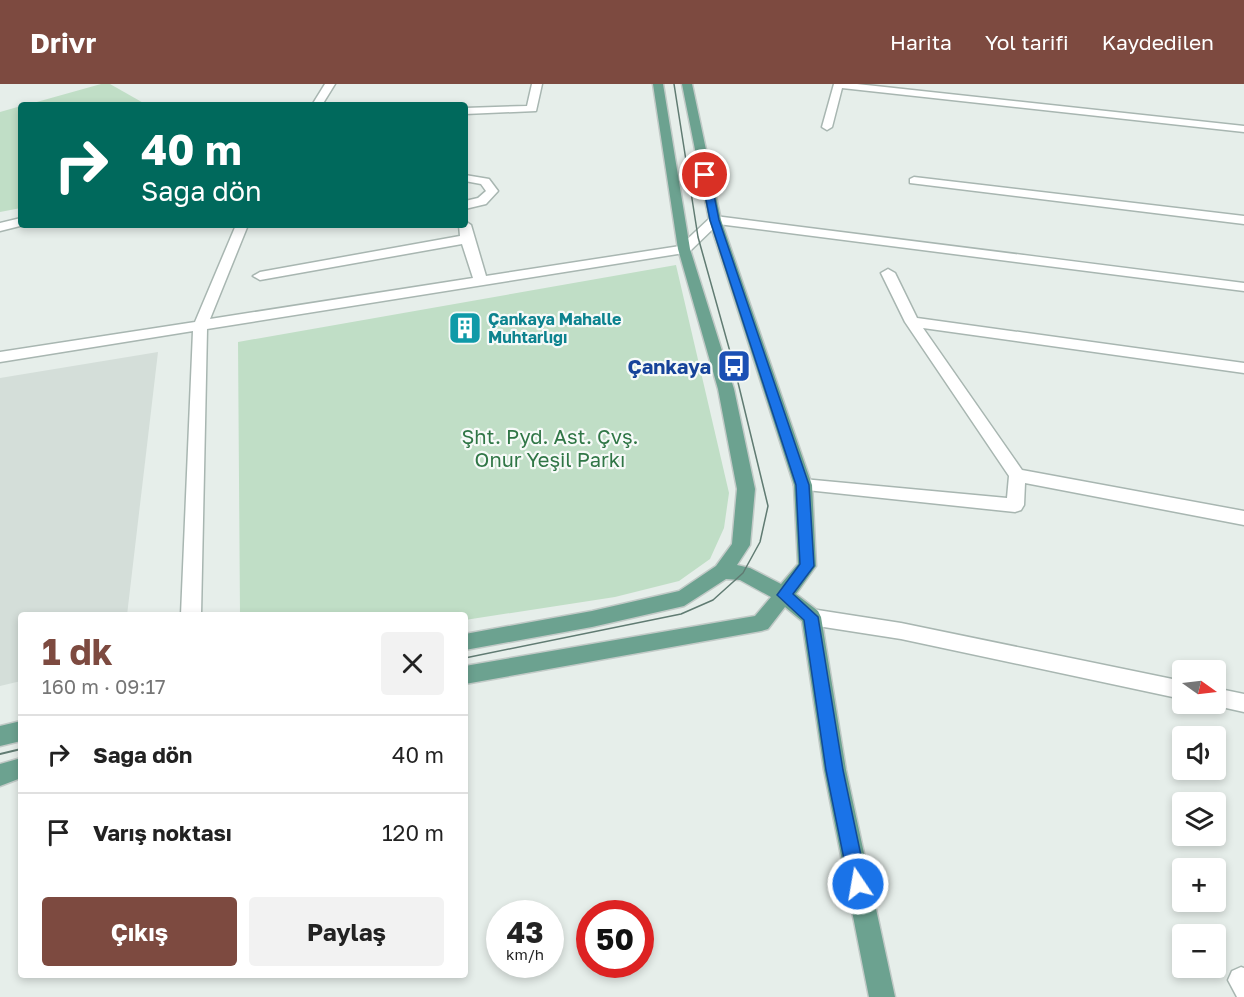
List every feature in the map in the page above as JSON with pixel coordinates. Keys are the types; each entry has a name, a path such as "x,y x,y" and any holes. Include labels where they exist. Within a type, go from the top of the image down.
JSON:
{"main road":[{"path":"468,641 592,619 684,598 723,571 741,545 746,489 726,388 684,249 658,84"},
{"path":"468,674 761,623 807,566 803,485 715,220 687,84"},
{"path":"723,571 743,573 784,595 811,617 835,770 882,997"},
{"path":"0,736 18,732"},
{"path":"0,775 18,769"}],"street":[{"path":"319,102 330,84"},
{"path":"468,111 532,110 537,84"},
{"path":"827,127 838,85 1244,129"},
{"path":"468,178 485,181 492,191 482,201 468,204"},
{"path":"914,182 1244,220"},
{"path":"0,357 684,249 715,220 1244,287"},
{"path":"0,227 18,223"},
{"path":"191,612 200,326 241,228"},
{"path":"465,228 481,282"},
{"path":"260,276 467,239"},
{"path":"803,485 1015,506 1017,475 912,322 888,273"},
{"path":"912,322 1244,368"},
{"path":"1017,475 1244,518"},
{"path":"811,617 901,631 1172,688"},
{"path":"1226,699 1244,703"},
{"path":"1244,981 1241,980 1244,987"}],"shaded area":[{"path":"158,352 127,612 18,612 18,682 0,686 0,378"}],"green space":[{"path":"101,84 110,84 142,102 37,102"},
{"path":"18,107 18,209 0,212 0,112"},
{"name":"Şht. Pyd. Ast. Çvş. Onur Yeşil Parkı","path":"676,265 729,493 724,528 710,559 679,581 615,597 468,620 468,612 240,612 238,342"}],"tram line":[{"path":"468,657 681,614 713,600 743,573 760,542 768,506 734,366 698,237 674,84"},
{"path":"0,754 18,750"}],"place":[{"name":"Çankaya Mahalle Muhtarlığı","path":"465,328"},
{"name":"Çankaya","path":"734,366"}],"route":[{"path":"705,175 715,220 803,485 807,566 784,595 811,617 835,770 858,884"}]}
